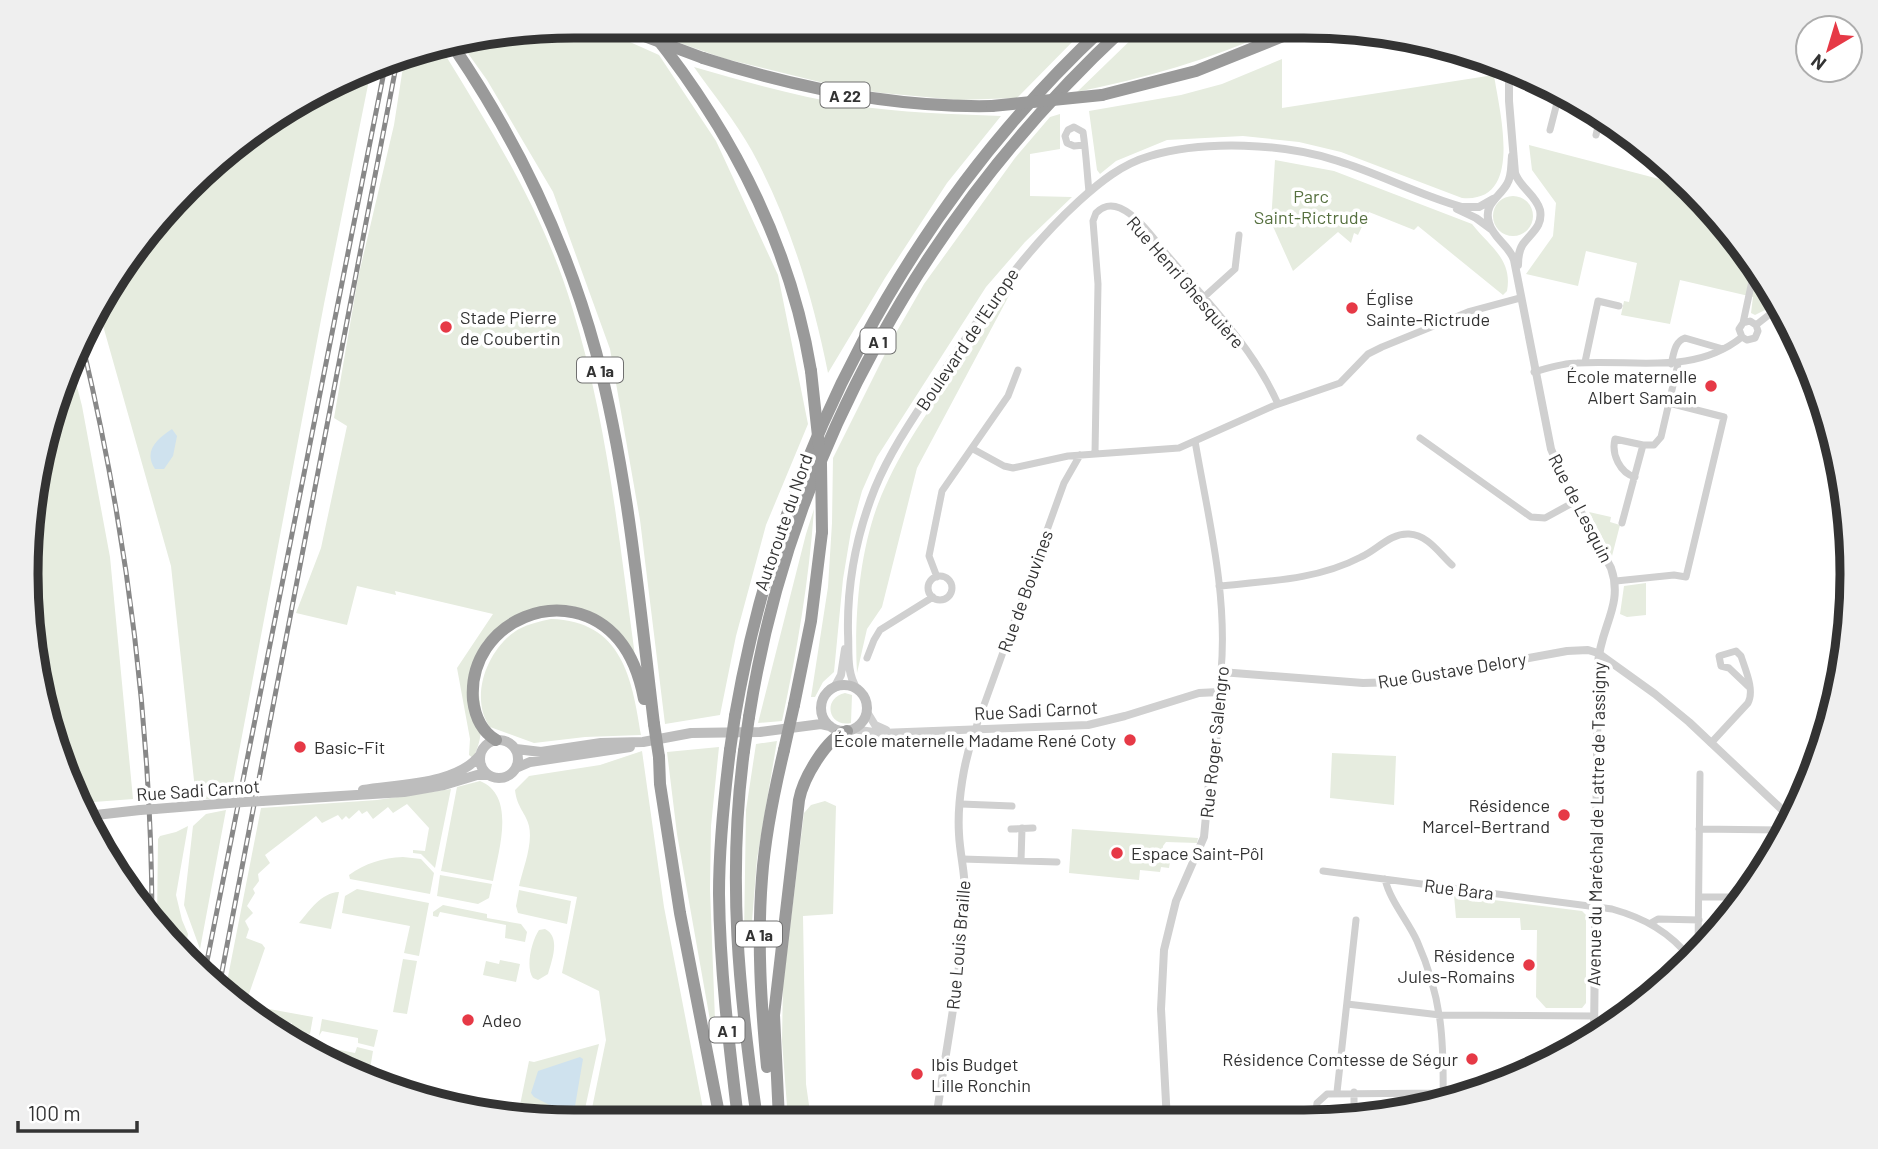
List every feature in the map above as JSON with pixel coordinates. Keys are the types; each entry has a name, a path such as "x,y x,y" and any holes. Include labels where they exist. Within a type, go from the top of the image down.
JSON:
{"highway":[{"name":"A 22","path":"650,38 703,58 787,82 846,95 923,105 992,106 1102,94 1196,71 1278,38"},
{"name":"A 1a","path":"656,38 714,118 762,208 794,296 811,371 821,464 822,532 811,621 766,840 760,917 762,1004 772,1110"},
{"name":"Autoroute du Nord","path":"737,1110 726,1011 720,910 721,832 735,716 754,622 783,524 816,438 858,349 912,256 966,180 1023,110 1093,38"},
{"name":"Autoroute du Nord","path":"756,1110 740,995 735,917 737,822 749,717 765,636 793,537 829,442 877,343 924,264 978,187 1050,101 1115,38"},
{"name":"A 1a","path":"457,52 497,115 532,179 569,268 605,388 620,468 651,724 680,912 718,1110"},
{"path":"496,740 481,726 474,708 473,684 480,659 493,640 512,623 552,610 570,611 589,617 619,640 638,675 651,724"},
{"path":"779,1110 774,1015 799,800 805,781 830,742 837,735 849,730"}],"main road":[{"path":"643,741 621,748 530,762 516,768 504,778 488,775 481,766 480,755 485,745 496,740 506,741 516,749 541,752 691,733 760,732 792,728 821,724 849,730 862,723 867,712 866,700 857,689 844,685 834,688 827,693 822,704 807,720 792,728"},
{"path":"822,704 824,719 830,726"},
{"path":"516,749 516,768"},
{"name":"Rue Sadi Carnot","path":"312,797 450,775 466,769 480,755"},
{"name":"Rue Sadi Carnot","path":"96,815 229,803 404,792 444,785 477,775 488,775"}],"street":[{"path":"1445,202 1476,218 1496,235 1516,242 1530,237 1537,228 1539,206 1517,180 1512,156 1509,79"},
{"path":"1550,130 1557,102"},
{"path":"1595,135 1597,127"},
{"path":"1084,145 1089,192"},
{"name":"Boulevard de l'Europe","path":"834,688 842,672 853,569 862,528 872,496 893,450 983,311 1010,275 1053,226 1089,192 1123,168 1150,156 1198,148 1245,147 1293,151 1335,160 1445,202"},
{"path":"1496,235 1487,216 1496,197 1510,178 1512,156"},
{"path":"1445,202 1474,208 1516,189 1530,194"},
{"name":"Rue Henri Ghesquière","path":"1095,453 1098,284 1093,221 1098,210 1109,205 1121,209 1136,220 1204,297 1249,355 1278,404"},
{"path":"1204,297 1235,269 1239,235"},
{"name":"Rue de Lesquin","path":"1496,235 1511,251 1551,449 1616,581 1614,604 1598,653"},
{"name":"Rue de Lesquin","path":"1517,278 1520,250 1530,237"},
{"path":"1743,323 1750,321 1756,325 1758,332 1755,338 1747,340 1739,331 1752,282"},
{"path":"973,449 1013,468 1095,453 1177,448 1278,404 1340,383 1368,354 1468,312 1520,298"},
{"path":"1585,362 1598,301 1619,306"},
{"path":"1756,325 1771,313"},
{"path":"1534,372 1585,362 1674,364 1702,358 1742,337"},
{"path":"1635,477 1624,473 1613,448 1615,439 1654,445 1661,438 1678,342 1685,338 1723,349"},
{"path":"937,576 929,553 942,491 1008,396 1018,370"},
{"path":"1616,581 1674,575 1686,577 1724,417 1669,403"},
{"path":"1420,439 1531,517 1545,518 1576,501"},
{"name":"Rue Roger Salengro","path":"1166,1110 1161,1009 1164,950 1176,901 1204,837 1215,756 1221,671 1223,621 1195,441"},
{"path":"1622,523 1643,445"},
{"name":"Rue de Bouvines","path":"975,730 1064,483 1080,455"},
{"path":"1219,586 1296,579 1325,572 1359,559 1389,539 1402,535 1417,536 1425,540 1452,565"},
{"path":"867,658 880,630 933,597 944,599 952,590 952,584 947,578 937,576 932,579 929,587 933,597"},
{"name":"Boulevard de l'Europe","path":"848,626 849,672 857,689"},
{"name":"Rue Gustave Delory","path":"1221,671 1375,683 1439,676 1567,651 1588,650 1598,653"},
{"path":"1711,743 1750,701 1750,688 1739,652 1719,656 1721,666 1727,667 1750,688"},
{"path":"1598,653 1676,711 1784,812"},
{"name":"Avenue du Maréchal de Lattre de Tassigny","path":"1594,1025 1598,653"},
{"name":"Rue Sadi Carnot","path":"849,730 877,733 1088,725 1117,719 1199,693 1219,692"},
{"path":"867,712 875,725 892,731"},
{"name":"Rue Louis Braille","path":"937,1110 965,896 959,834 964,769 975,730"},
{"path":"1698,937 1700,774"},
{"path":"961,804 1012,806"},
{"path":"1021,861 1022,828"},
{"path":"1011,829 1033,828"},
{"path":"1699,829 1774,830"},
{"path":"962,859 1057,862"},
{"name":"Rue Bara","path":"1324,871 1595,906 1626,913 1651,923"},
{"path":"1385,880 1421,951 1440,1015 1443,1031 1443,1092"},
{"path":"1699,897 1732,897"},
{"path":"1685,952 1667,934 1651,923 1658,919 1699,920"},
{"path":"1337,1093 1356,920"},
{"path":"1347,1004 1440,1015 1594,1016"},
{"path":"1354,1092 1354,1108"},
{"path":"1317,1110 1318,1101 1327,1094 1438,1093"}],"green space":[{"path":"621,38 659,55 716,141 778,275 808,424 766,525 736,636 720,715 665,724 640,520 610,349 553,192 487,80 466,50 539,40"},
{"path":"669,38 1076,38 1017,98 958,100 836,86 726,59"},
{"path":"1133,38 1257,38 1178,67 1077,92"},
{"name":"Stade Pierre de Coubertin","path":"445,55 515,173 547,239 572,307 594,393 617,524 635,656 598,622 578,608 564,605 533,609 503,624 481,645 476,658 481,729 473,758 469,755 470,739 457,668 493,614 395,591 396,595 357,586 347,625 296,613 321,548 347,426 334,418 358,278 394,125 403,67"},
{"path":"1282,59 1282,108 1494,75 1504,152 1501,171 1494,186 1482,196 1462,198 1341,152 1299,142 1243,136 1167,140 1116,161 1100,174 1097,170 1089,111 1181,95 1222,84"},
{"path":"694,67 831,102 870,108 1001,116 947,183 885,278 828,373 807,287 777,204 746,140"},
{"path":"369,79 230,799 196,799 171,566 102,322 149,248 195,195 248,149 277,129 306,110"},
{"path":"1060,114 1060,149 1030,154 1030,196 1072,197 1025,242 986,287 877,457 862,491 851,531 843,579 834,672 823,682 815,697 811,697 828,587 833,458 893,338 924,284 1015,158 1050,117"},
{"path":"1529,145 1667,181 1683,195 1729,248 1769,308 1755,315 1751,313 1753,297 1680,280 1670,324 1621,315 1624,301 1629,302 1637,263 1586,251 1578,286 1526,274 1553,236 1556,203 1532,170"},
{"name":"Parc Saint-Rictrude","path":"1275,160 1334,171 1472,224 1503,262 1508,280 1507,291 1503,295 1418,226 1414,230 1369,212 1358,235 1354,233 1351,243 1338,232 1293,271 1271,222"},
{"path":"1513,196 1527,202 1533,216 1527,230 1513,236 1499,230 1493,216 1499,202"},
{"path":"1021,273 917,468 882,607 867,629 857,673 859,587 866,544 878,504 912,437"},
{"path":"75,379 110,557 133,799 89,802 67,747 57,713 43,644 38,574 43,505 57,436"},
{"path":"814,509 802,616 782,721 758,723 806,534"},
{"path":"1589,512 1611,517 1610,522 1620,525 1612,556"},
{"path":"1646,583 1646,615 1627,617 1620,614 1624,586"},
{"path":"551,619 575,622 594,630 619,656 633,693 641,735 585,737 534,743 490,727 481,701 485,673 491,659 508,637 519,629"},
{"path":"845,693 852,695 851,723 837,721 831,712 833,700"},
{"path":"777,741 757,859 751,934 744,935 746,810 756,744"},
{"path":"719,747 711,826 710,889 715,1020 710,1020 677,834 667,752"},
{"path":"642,751 664,907 703,1110 592,1110 606,1040 599,991 562,973 577,897 519,886 529,849 530,833 515,790 529,776 600,765"},
{"path":"1332,753 1396,756 1394,805 1330,798"},
{"path":"480,781 491,788 502,812 501,841 493,881 441,871 457,787"},
{"path":"451,789 435,868 421,854 413,853 413,850 425,851 429,828 407,804 393,813 388,807 373,819 367,811 362,814 359,810 349,819 346,816 342,820 338,815 322,823 316,816 265,855 270,863 258,874 259,881 253,889 255,893 247,906 253,913 245,921 249,929 246,938 262,944 265,948 247,999 227,982 261,808 377,800"},
{"path":"825,801 836,806 833,914 803,916 806,1084 810,1110 787,1110 782,1041 783,984 804,813 811,805"},
{"path":"226,810 200,949 184,905 193,826 206,814"},
{"path":"188,826 176,895 188,934 186,944 157,911 158,839"},
{"name":"Espace Saint-Pôl","path":"1072,829 1198,838 1197,843 1166,842 1162,856 1174,859 1174,862 1170,862 1169,868 1161,867 1160,872 1140,870 1139,880 1069,873"},
{"path":"403,857 421,859 434,873 430,894 350,879 349,875 368,864"},
{"path":"440,875 492,884 489,898 478,904 437,896"},
{"path":"357,889 429,903 419,956 404,953 410,926 342,913 345,896"},
{"path":"519,890 571,901 567,924 518,913 516,906"},
{"path":"339,892 331,929 299,923 321,899"},
{"path":"1454,895 1582,911 1586,915 1586,1003 1582,1008 1546,1008 1536,997 1537,930 1521,930 1520,918 1456,918"},
{"path":"443,905 487,914 487,918 521,924 527,932 525,942 505,938 506,925 440,912 438,917 433,916 433,912"},
{"path":"545,929 553,937 554,949 548,974 538,980 533,978 531,973 530,954 539,930"},
{"path":"403,959 417,961 407,1014 393,1012"},
{"path":"500,960 520,964 516,982 483,975 486,961 499,964"},
{"path":"258,1007 313,1017 310,1034 293,1030 292,1023 278,1021"},
{"path":"322,1019 378,1030 374,1047 358,1043 358,1038 322,1031 319,1036"},
{"path":"318,1040 320,1046 355,1053 357,1047 373,1051 370,1069 365,1068 317,1045"},
{"path":"599,1044 585,1110 507,1106 508,1103 520,1105 529,1061 534,1062"}],"water":[{"path":"172,429 177,436 173,456 164,469 155,469 150,457 153,446"},
{"path":"580,1057 583,1059 574,1110 558,1110 534,1097 531,1093 538,1071"}],"railway":[{"path":"221,977 395,69"},
{"path":"206,964 384,74"},
{"path":"85,356 112,487 134,628 147,771 152,904"}],"place":[{"name":"Église Sainte-Rictrude","path":"1352,308"},
{"name":"Stade Pierre de Coubertin","path":"446,327"},
{"name":"École maternelle Albert Samain","path":"1711,386"},
{"name":"École maternelle Madame René Coty","path":"1130,740"},
{"name":"Basic-Fit","path":"300,747"},
{"name":"Résidence Marcel-Bertrand","path":"1564,815"},
{"name":"Espace Saint-Pôl","path":"1117,853"},
{"name":"Résidence Jules-Romains","path":"1529,965"},
{"name":"Adeo","path":"468,1020"},
{"name":"Résidence Comtesse de Ségur","path":"1472,1059"},
{"name":"Ibis Budget Lille Ronchin","path":"917,1074"}]}
